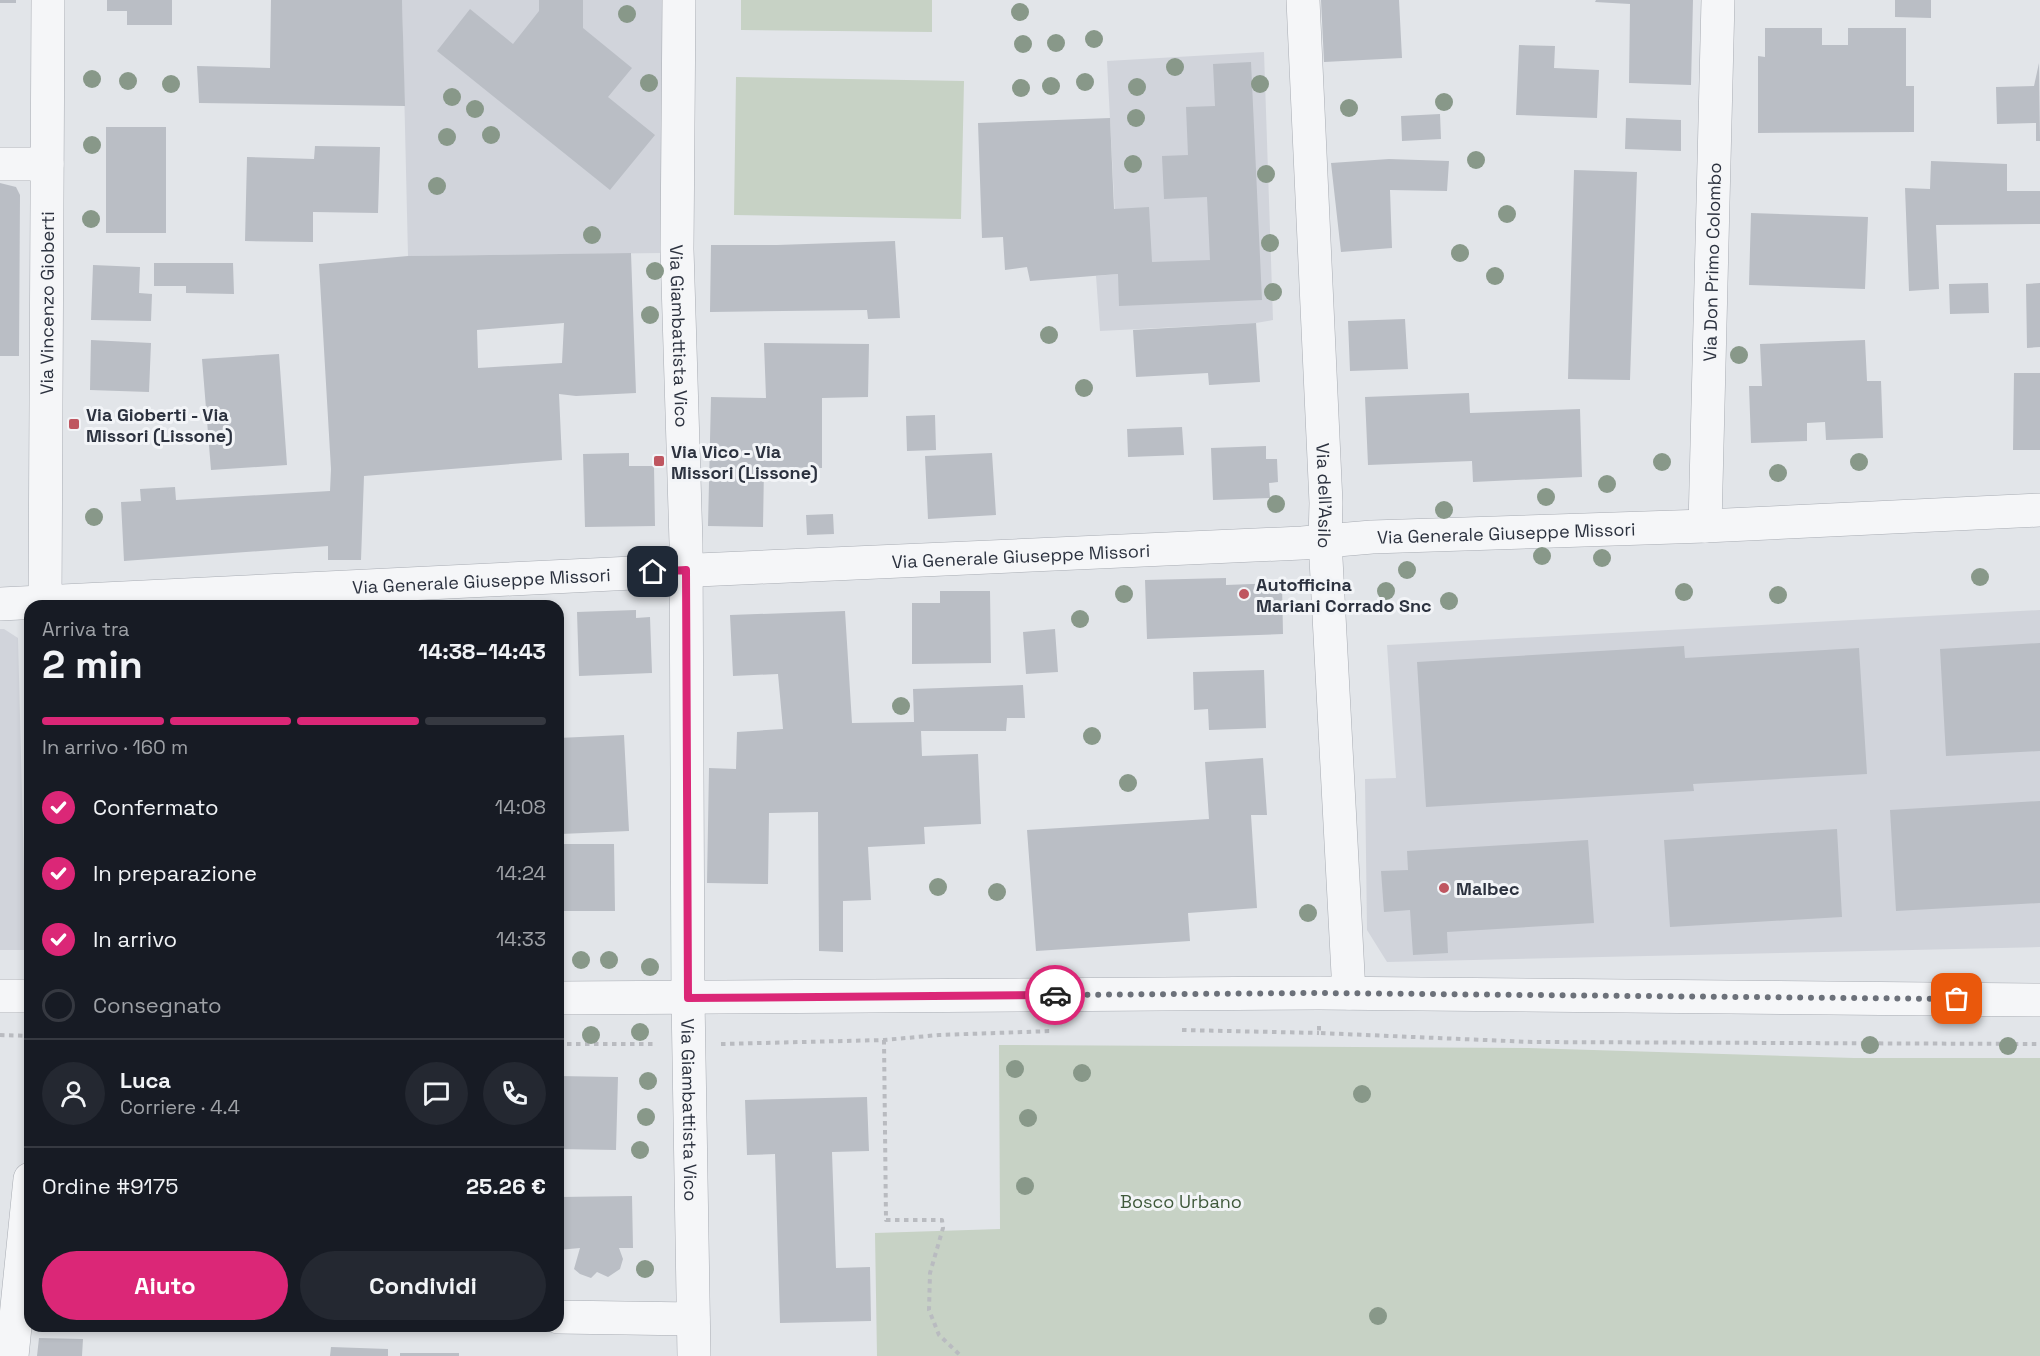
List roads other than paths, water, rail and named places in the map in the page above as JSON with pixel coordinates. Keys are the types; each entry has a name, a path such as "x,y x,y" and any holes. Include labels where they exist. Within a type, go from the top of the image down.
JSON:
{"street":[{"name":"Via Vincenzo Gioberti","path":"46,600 48,0"},
{"name":"Via Giambattista Vico","path":"679,0 677,249 686,570 688,998 694,1356"},
{"name":"Via dell'Asilo","path":"1303,0 1326,503 1334,993"},
{"name":"Via Don Primo Colombo","path":"1705,526 1718,0"},
{"path":"0,164 47,164"},
{"name":"Via Generale Giuseppe Missori","path":"121,600 686,570 1325,540 1705,526 2040,510"},
{"name":"Via Generale Giuseppe Missori","path":"0,604 24,604"},
{"path":"564,998 1334,993 2040,1000"},
{"path":"0,996 24,996"},
{"path":"12,1356 24,1231"},
{"path":"564,1317 693,1319"}],"place":[{"name":"Via Gioberti - Via Missori (Lissone)","path":"74,424"},
{"name":"Via Vico - Via Missori (Lissone)","path":"659,461"},
{"name":"Autofficina Mariani Corrado Snc","path":"1244,594"},
{"name":"Malbec","path":"1444,888"}],"park label":[{"name":"Bosco Urbano","path":"1181,1201"}]}
